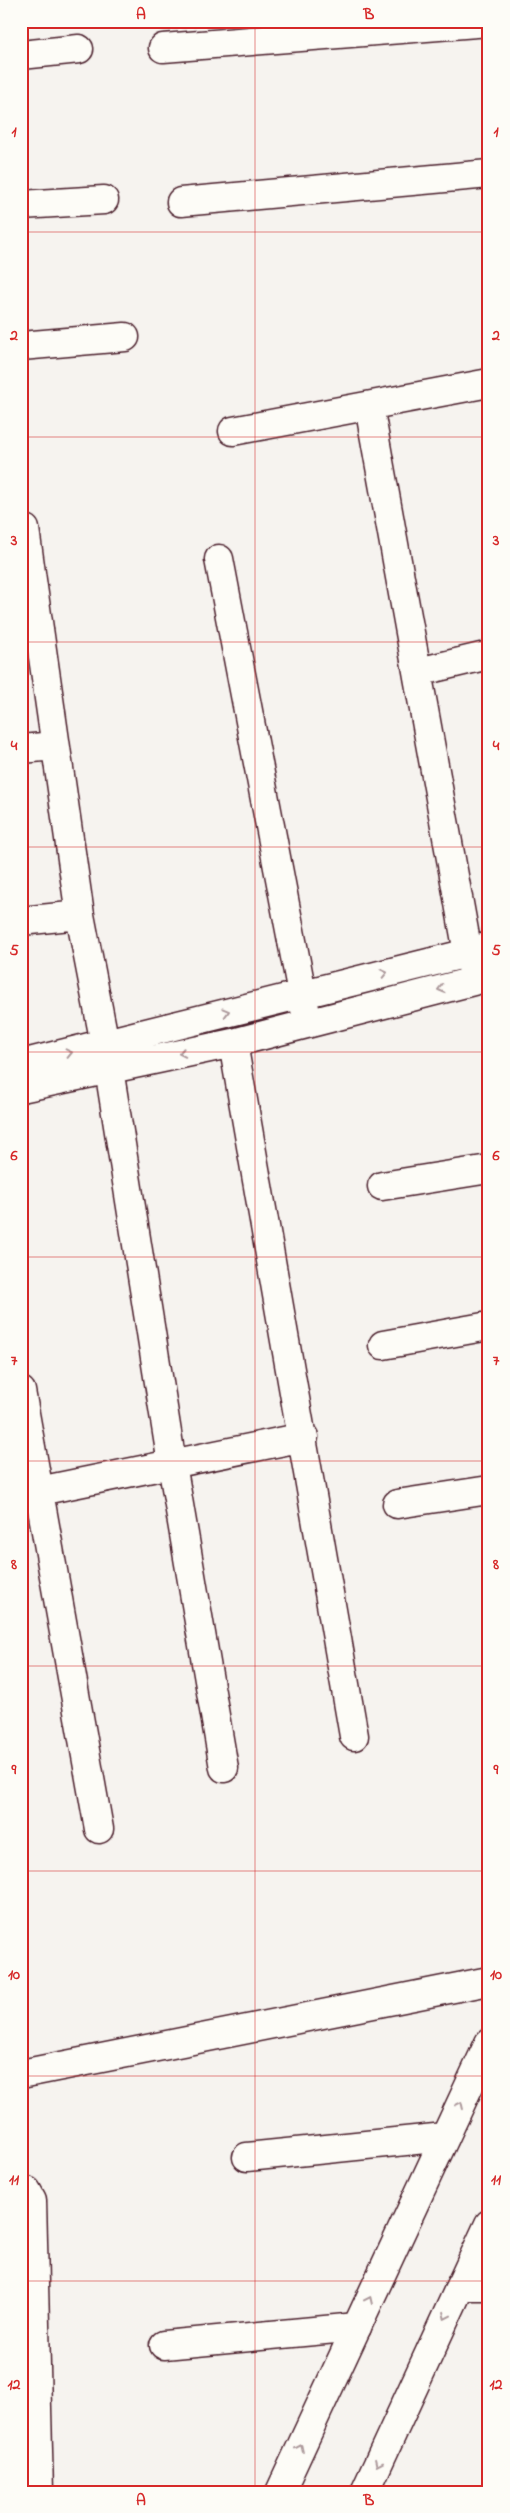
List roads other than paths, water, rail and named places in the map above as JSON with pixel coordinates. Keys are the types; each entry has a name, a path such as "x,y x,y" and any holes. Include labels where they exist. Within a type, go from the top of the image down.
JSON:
{"street":[{"path":"164,48 489,22"},
{"path":"21,55 80,48"},
{"path":"181,202 489,174"},
{"path":"21,205 104,200"},
{"path":"21,346 125,337"},
{"path":"233,431 489,383"},
{"path":"21,1064 233,1043 482,979 478,949 418,672 369,406"},
{"path":"25,529 27,580 55,746 80,915 107,1056 172,1464 224,1768"},
{"path":"219,559 308,1023"},
{"path":"418,672 489,655"},
{"path":"21,749 55,746"},
{"path":"21,921 80,915"},
{"path":"21,1088 107,1056 301,993 478,949"},
{"path":"233,1043 304,1437 354,1736"},
{"path":"382,1186 489,1169"},
{"path":"383,1345 489,1326"},
{"path":"21,1391 99,1829"},
{"path":"39,1491 304,1437"},
{"path":"397,1504 489,1490"},
{"path":"21,2074 489,1981"},
{"path":"280,2492 489,2043"},
{"path":"246,2157 445,2136"},
{"path":"21,2190 27,2191 32,2200 28,2366 39,2492"},
{"path":"365,2492 489,2224"},
{"path":"460,2286 489,2286"},
{"path":"164,2345 357,2327"}]}
